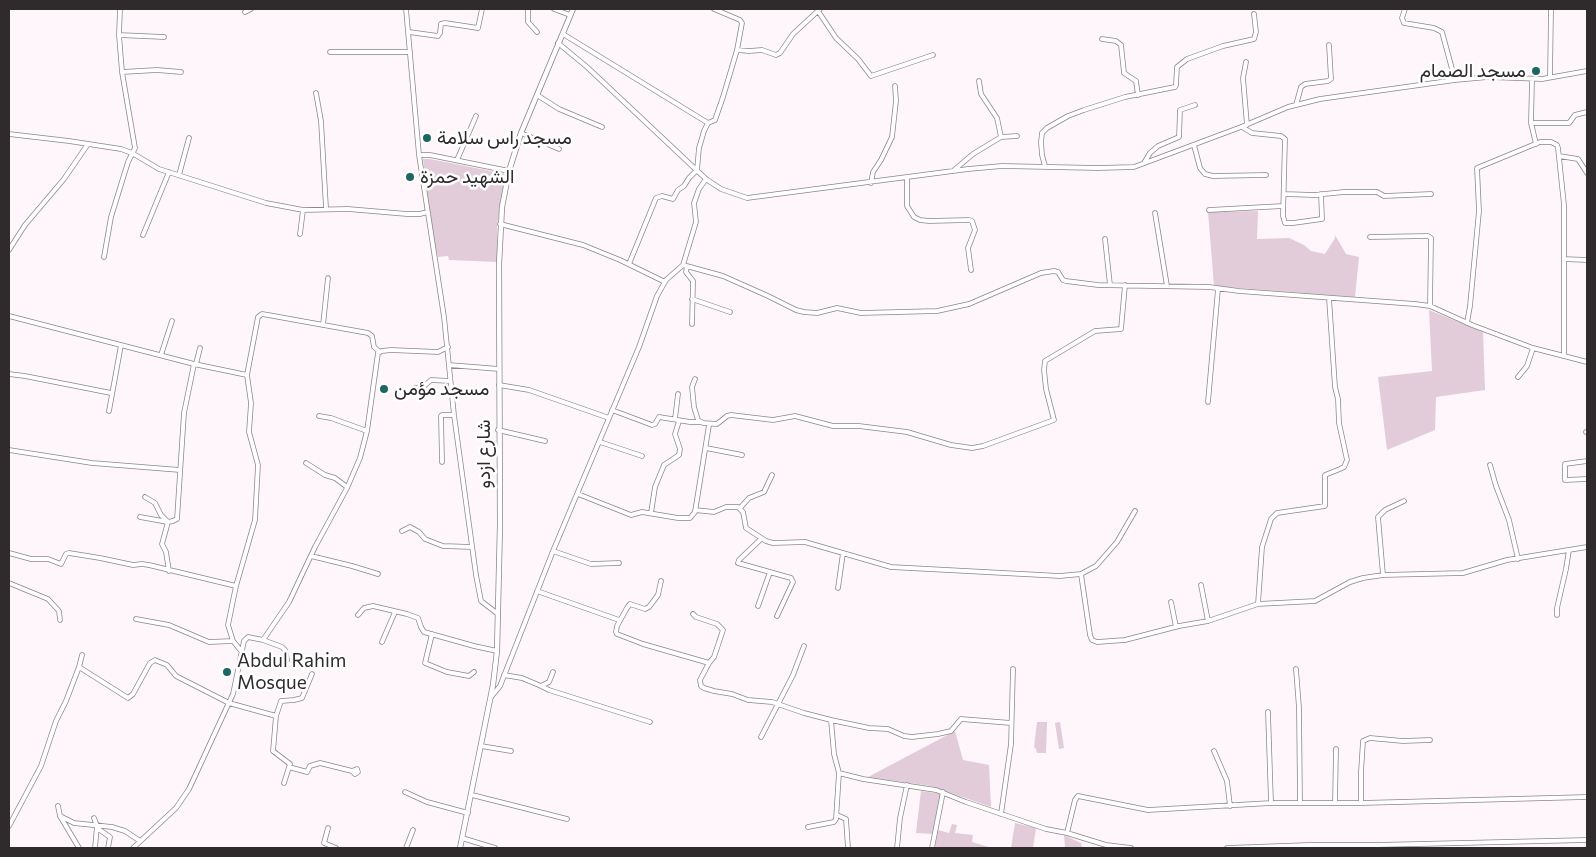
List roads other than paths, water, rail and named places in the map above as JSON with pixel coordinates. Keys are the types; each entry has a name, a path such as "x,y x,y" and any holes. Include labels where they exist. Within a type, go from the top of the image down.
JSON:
{"street":[{"path":"104,257 111,217 122,180 135,148 122,72 119,35 120,9"},
{"path":"244,12 251,9"},
{"path":"406,9 419,155 448,347 454,415 472,547 482,601 498,614"},
{"path":"408,32 438,36 441,24 445,23 478,28 482,9"},
{"path":"528,9 528,22 537,32"},
{"path":"554,9 570,15"},
{"name":"شارع ازدو","path":"460,848 491,697 496,651 500,525 498,430 500,224 509,171 521,133 573,9"},
{"path":"629,264 656,198 662,196 673,199 678,190 684,186 697,170 704,131 708,123 715,120 717,116 737,50 742,23 740,20 714,9"},
{"path":"1405,9 1402,18 1404,23 1434,28 1442,32 1455,80"},
{"path":"1550,77 1551,9"},
{"path":"737,50 762,50 776,54 780,53 793,34 819,10 836,38 858,59 871,76 932,55"},
{"path":"1045,166 1041,142 1042,132 1047,128 1068,116 1084,110 1125,97 1175,87 1177,67 1192,56 1223,46 1254,40 1256,32 1254,14"},
{"path":"563,34 708,123"},
{"path":"119,35 164,37"},
{"path":"1102,39 1116,41 1121,45 1124,73 1136,80 1138,95"},
{"path":"558,43 587,67 706,179 721,189 747,198 1002,166 1134,167 1296,105 1320,99 1455,80 1488,77 1532,79 1587,71"},
{"path":"1296,105 1304,84 1331,79 1329,45"},
{"path":"330,52 410,52"},
{"path":"1246,62 1243,78 1247,124"},
{"path":"122,72 157,70 181,72"},
{"path":"1532,79 1531,123 1536,144"},
{"path":"979,81 981,94 998,118 1001,138"},
{"path":"870,182 873,172 892,137 896,101 894,86"},
{"path":"316,93 321,120 326,208"},
{"path":"536,95 559,109 602,127"},
{"path":"1144,163 1150,153 1158,146 1179,137 1180,110 1195,106"},
{"path":"1531,123 1569,123 1575,115 1587,112"},
{"path":"457,160 476,116"},
{"path":"1241,127 1252,133 1281,136 1285,139 1283,216 1286,223 1320,220 1322,217 1321,194"},
{"path":"521,133 559,149"},
{"path":"9,134 121,149 169,172 266,203 303,210 326,208 407,214 427,212"},
{"path":"953,171 973,154 1001,138 1017,136"},
{"path":"179,175 189,138"},
{"path":"1467,323 1479,211 1477,168 1536,144 1555,143 1558,148 1564,205 1564,356"},
{"path":"9,250 25,225 64,179 88,144"},
{"path":"1194,145 1200,168 1205,174 1213,176 1266,175"},
{"path":"419,155 430,155 509,171"},
{"path":"1559,156 1578,159 1587,173"},
{"path":"143,236 169,172"},
{"path":"907,178 907,206 914,217 929,222 972,221 975,230 968,248 971,270"},
{"path":"692,324 693,281 686,272 685,266 696,222 694,203 699,188 706,179"},
{"path":"1284,194 1344,192 1377,192 1384,196 1431,194"},
{"path":"1209,210 1283,206"},
{"path":"300,234 303,210"},
{"path":"1155,213 1167,286"},
{"path":"500,224 583,245 629,264 665,282"},
{"path":"1370,237 1428,236 1431,238 1430,306"},
{"path":"1105,239 1110,285"},
{"path":"1564,259 1587,260"},
{"path":"491,697 500,686 553,551 639,347 657,296 665,282 685,266"},
{"path":"685,266 723,276 796,310 817,313 837,308 861,313 937,311 969,304 1049,271 1058,272 1061,278 1066,281 1110,285 1209,287 1416,304 1430,306 1467,323 1533,348 1587,362"},
{"path":"323,325 328,278"},
{"path":"612,410 652,425 655,424 659,417 709,424 720,423 726,416 731,415 773,420 795,416 833,426 860,426 907,432 951,446 972,448 1006,438 1054,420 1046,389 1045,360 1095,331 1121,329 1125,285"},
{"path":"1208,402 1218,289"},
{"path":"1258,604 1262,548 1274,515 1325,506 1325,474 1344,467 1347,460 1339,423 1338,399 1334,387 1329,298"},
{"path":"692,300 730,312"},
{"path":"242,652 233,642 228,625 236,586 254,520 258,465 249,432 251,403 247,375 257,322 260,316 268,315 370,334 374,348 380,352 391,350 438,352 448,347"},
{"path":"9,316 195,364 247,375"},
{"path":"161,355 172,320"},
{"path":"109,411 121,345"},
{"path":"140,517 168,522 173,522 177,519 184,413 200,348"},
{"path":"1518,377 1527,366 1533,348"},
{"path":"263,640 289,602 360,458 367,431 376,359 380,352"},
{"path":"449,365 499,369"},
{"path":"9,374 111,393"},
{"path":"694,379 692,396 700,422"},
{"path":"415,388 422,387 430,380 450,381"},
{"path":"499,385 529,390 609,418"},
{"path":"651,513 655,487 664,465 679,455 680,449 675,434 678,394"},
{"path":"442,462 440,416 454,415"},
{"path":"319,416 331,418 367,431"},
{"path":"578,494 631,516 642,512 678,518 687,518 694,515 709,424"},
{"path":"498,430 544,442"},
{"path":"600,442 642,456"},
{"path":"706,448 742,455"},
{"path":"9,450 92,463 180,470"},
{"path":"1587,461 1565,464 1564,480 1587,479"},
{"path":"306,463 325,475 335,478 347,487"},
{"path":"1490,465 1509,520 1518,559"},
{"path":"740,508 749,498 764,492 772,475"},
{"path":"145,497 155,504 161,515 168,522"},
{"path":"1383,575 1378,517 1385,510 1404,501"},
{"path":"696,510 714,512 726,507 740,508"},
{"path":"740,508 746,528 761,539 773,543 805,542 891,567 1060,576 1081,574 1096,566 1124,532 1135,511"},
{"path":"168,522 162,544 166,552 169,571"},
{"path":"402,531 410,527 419,532 425,539 443,546 472,547"},
{"path":"761,539 738,560 738,563 793,580 777,616"},
{"path":"1081,574 1092,640 1097,642 1125,640 1208,621 1258,604 1315,601 1350,582 1363,578 1383,575 1463,573 1507,560 1587,548"},
{"path":"1556,615 1569,550"},
{"path":"553,551 591,564 619,563"},
{"path":"9,553 31,559 48,559 61,564 66,554 69,553 133,565 142,564 236,586"},
{"path":"838,588 843,553"},
{"path":"311,556 378,574"},
{"path":"758,606 770,572"},
{"path":"661,581 658,595 649,607 645,609 629,605 619,620 616,629 618,634 643,644 709,663"},
{"path":"9,583 48,599 59,610 60,620"},
{"path":"1201,585 1208,621"},
{"path":"537,591 619,620"},
{"path":"1170,602 1176,627"},
{"path":"358,615 361,610 369,606 377,606 418,618 422,630 432,634 496,651"},
{"path":"382,642 395,612"},
{"path":"694,614 696,617 717,624 723,630 714,657 700,680 701,686 704,688 732,694 748,700 778,703 804,713 831,720 869,728 888,729 904,736 912,737 951,731 961,719 1011,723"},
{"path":"136,619 169,625 209,642 233,642"},
{"path":"432,634 424,663 447,672 469,676 474,672"},
{"path":"134,848 182,800 218,730 233,694 246,638 263,640 282,647 285,650 287,660"},
{"path":"761,737 793,675 804,646"},
{"path":"9,826 41,766 56,721 66,701 82,655"},
{"path":"79,667 128,698 133,694 150,664 155,660 166,665 176,676 229,703 276,716"},
{"path":"1296,668 1299,708 1300,803"},
{"path":"1001,814 1011,744 1013,669"},
{"path":"541,686 549,682 553,672"},
{"path":"284,782 289,766 288,762 274,751 276,716 281,701 302,698 312,674"},
{"path":"504,675 522,678 548,690 650,722"},
{"path":"1268,712 1271,803"},
{"path":"808,827 834,822 837,815 839,773 834,754 831,720"},
{"path":"1361,803 1360,772 1363,741 1370,738 1403,741 1430,740"},
{"path":"481,746 511,751"},
{"path":"1335,803 1336,749"},
{"path":"1214,751 1226,781 1230,806"},
{"path":"289,766 307,772 310,766 320,762 352,771"},
{"path":"839,773 862,779 943,792 1001,814 1046,829 1067,833 1106,847 1131,848"},
{"path":"897,848 900,818 907,785"},
{"path":"405,792 427,802 468,813"},
{"path":"932,848 943,792"},
{"path":"472,795 567,820"},
{"path":"1067,833 1078,796 1148,810 1271,803 1361,803 1587,796"},
{"path":"58,806 60,816 79,848"},
{"path":"837,815 846,819 848,848"},
{"path":"60,816 74,823 97,828 110,837"},
{"path":"94,818 97,828 94,848"},
{"path":"97,828 112,827 124,831 140,841"},
{"path":"108,848 112,827"},
{"path":"328,828 324,843 336,848"},
{"path":"406,848 413,830"},
{"path":"462,838 495,848"},
{"path":"1228,848 1348,847 1587,840"},
{"path":"1557,848 1558,842"}],"place":[{"name":"مسجد الصمام","path":"1536,71"},
{"name":"مسجد راس سلامة","path":"427,138"},
{"name":"الشهيد حمزة","path":"410,177"},
{"name":"مسجد مؤمن","path":"384,389"},
{"name":"Abdul Rahim Mosque","path":"227,672"}]}
